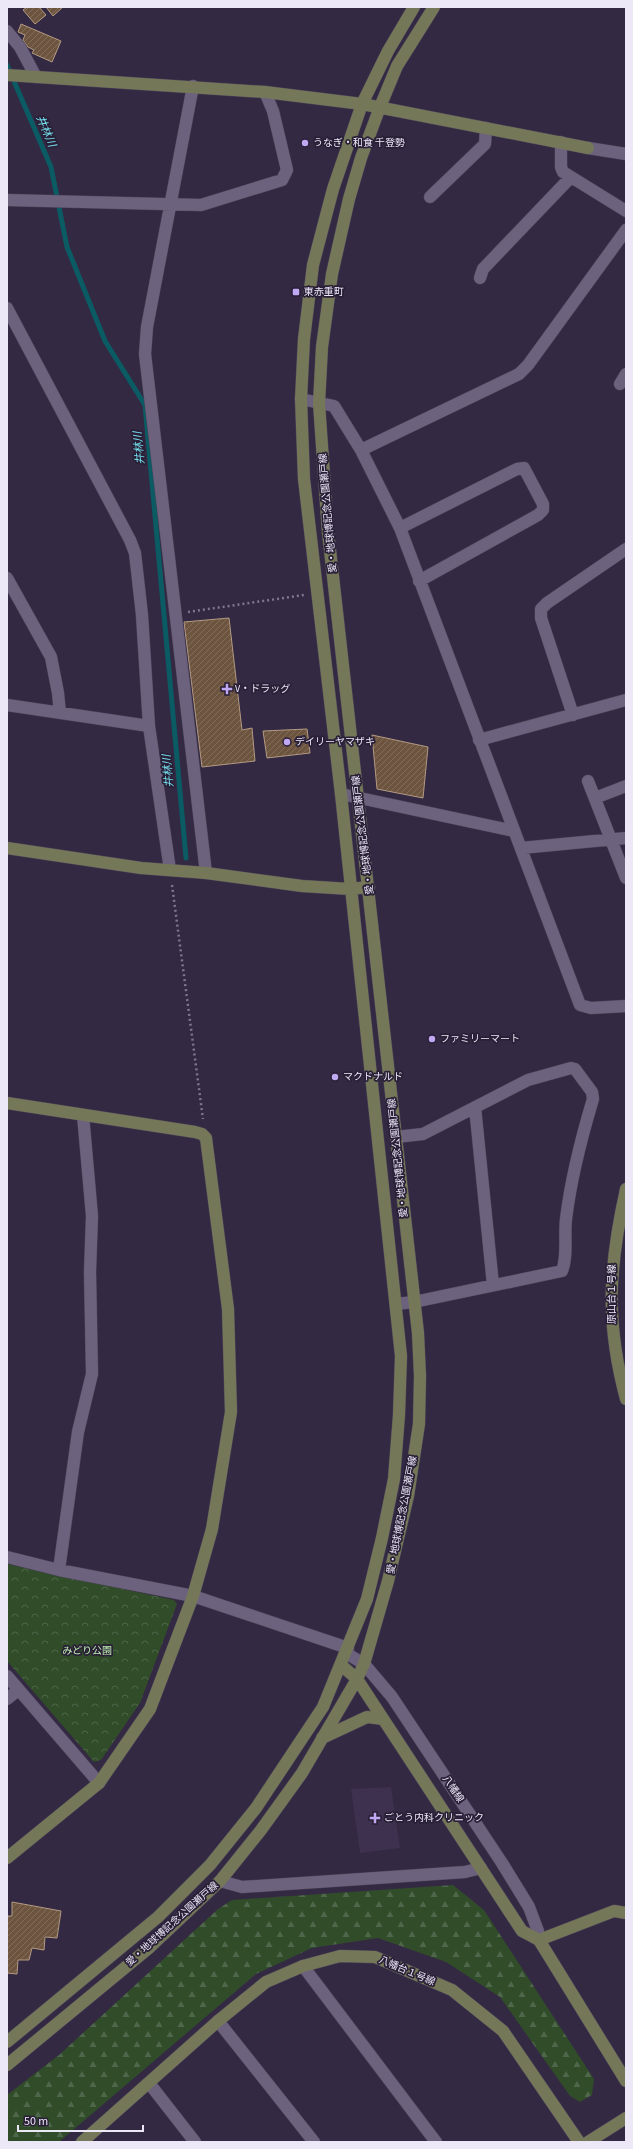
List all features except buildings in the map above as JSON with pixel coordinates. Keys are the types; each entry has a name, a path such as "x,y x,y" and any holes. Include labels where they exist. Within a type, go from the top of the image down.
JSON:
{"main road":[{"name":"愛・地球博記念公園瀬戸線","path":"7,2042 158,1917 210,1865 256,1808 323,1707 341,1665 367,1599 394,1479 399,1415 401,1356 341,794 304,479 301,399 304,339 313,265 333,189 362,104 388,51 414,7"},
{"name":"愛・地球博記念公園瀬戸線","path":"7,2065 150,1947 220,1881 262,1830 302,1773 357,1679 364,1664 388,1581 402,1519 418,1424 420,1376 414,1302 369,887 328,532 319,403 322,347 332,274 355,179 380,107 397,66 434,7"},
{"path":"7,75 193,86 265,92 362,104 588,148"},
{"path":"7,848 141,868 206,873 302,886 350,889 369,887"},
{"path":"7,1103 195,1132 202,1134 206,1138 228,1308 231,1412 212,1529 193,1596 150,1709 98,1783 7,1858"},
{"name":"原山台１号線","path":"626,1188 613,1257 611,1298 612,1332 617,1368 626,1399"},
{"name":"八幡線","path":"341,1665 357,1679 522,1931 539,1940 626,2081"},
{"path":"322,1738 367,1717 383,1719"},
{"path":"539,1940 614,1911 626,1913"},
{"name":"八幡台１号線","path":"82,2142 218,2021 266,1982 303,1966 340,1956 375,1957 452,1990 503,2031 580,2142"},
{"path":"588,2142 626,2118"}],"street":[{"path":"7,31 20,47 32,76"},
{"path":"193,86 169,204 147,327 145,354 206,873"},
{"path":"7,200 201,205 282,180 287,170 273,111 265,92"},
{"path":"430,197 485,144 486,128"},
{"path":"561,142 561,167 563,172 570,178 626,211"},
{"path":"588,148 626,154"},
{"path":"480,278 483,269 570,178"},
{"path":"361,450 519,374 528,365 626,230"},
{"path":"7,308 130,540 135,553 142,615 149,726 170,870"},
{"path":"301,399 334,406 361,450 400,528 580,1005 591,1008 626,1006"},
{"path":"400,528 517,469 524,468 543,504 543,510 538,515 419,581"},
{"path":"573,715 541,618 541,609 547,603 626,549"},
{"path":"7,578 51,657 60,713"},
{"path":"479,740 626,700"},
{"path":"7,705 149,726"},
{"path":"588,781 626,878"},
{"path":"595,798 626,786"},
{"path":"341,794 359,800 514,831"},
{"path":"521,848 626,838"},
{"path":"396,1137 423,1134 528,1080 571,1068 575,1069 592,1092 593,1099 579,1144 572,1179 566,1220 562,1271 414,1302 396,1304"},
{"path":"475,1108 493,1286"},
{"path":"59,1570 78,1432 92,1374 90,1272 92,1216 84,1115"},
{"name":"八幡線","path":"7,1557 59,1570 193,1596 347,1650 364,1664 392,1697 502,1863 529,1907 538,1931 539,1940"},
{"path":"7,1676 98,1783"},
{"path":"7,1699 18,1690"},
{"path":"220,1881 242,1887 465,1872 481,1868"},
{"path":"303,1966 436,2142"},
{"path":"218,2021 314,2142"},
{"path":"149,2083 195,2142"}],"path":[{"path":"175,614 318,593"},
{"path":"170,870 206,1138"}],"shaded area":[{"name":"ごとう内科クリニック","path":"391,1787 400,1848 360,1853 351,1789"}],"green space":[{"name":"みどり公園","path":"7,1564 174,1600 177,1604 140,1703 101,1760 94,1762 7,1661"},
{"path":"453,1885 484,1910 594,2079 592,2095 580,2102 570,2096 500,1997 446,1962 378,1938 312,1948 256,1974 59,2142 7,2142 7,2095 59,2055 218,1909 232,1900"}],"waterway":[{"name":"井林川","path":"7,65 51,167 67,247 105,341 145,405 186,858"}],"place":[{"name":"うなぎ・和食 千登勢","path":"305,143"},
{"name":"東赤重町","path":"296,292"},
{"name":"V・ドラッグ","path":"227,689"},
{"name":"デイリーヤマザキ","path":"287,742"},
{"name":"ファミリーマート","path":"432,1039"},
{"name":"マクドナルド","path":"335,1077"},
{"name":"ごとう内科クリニック","path":"375,1818"}]}
